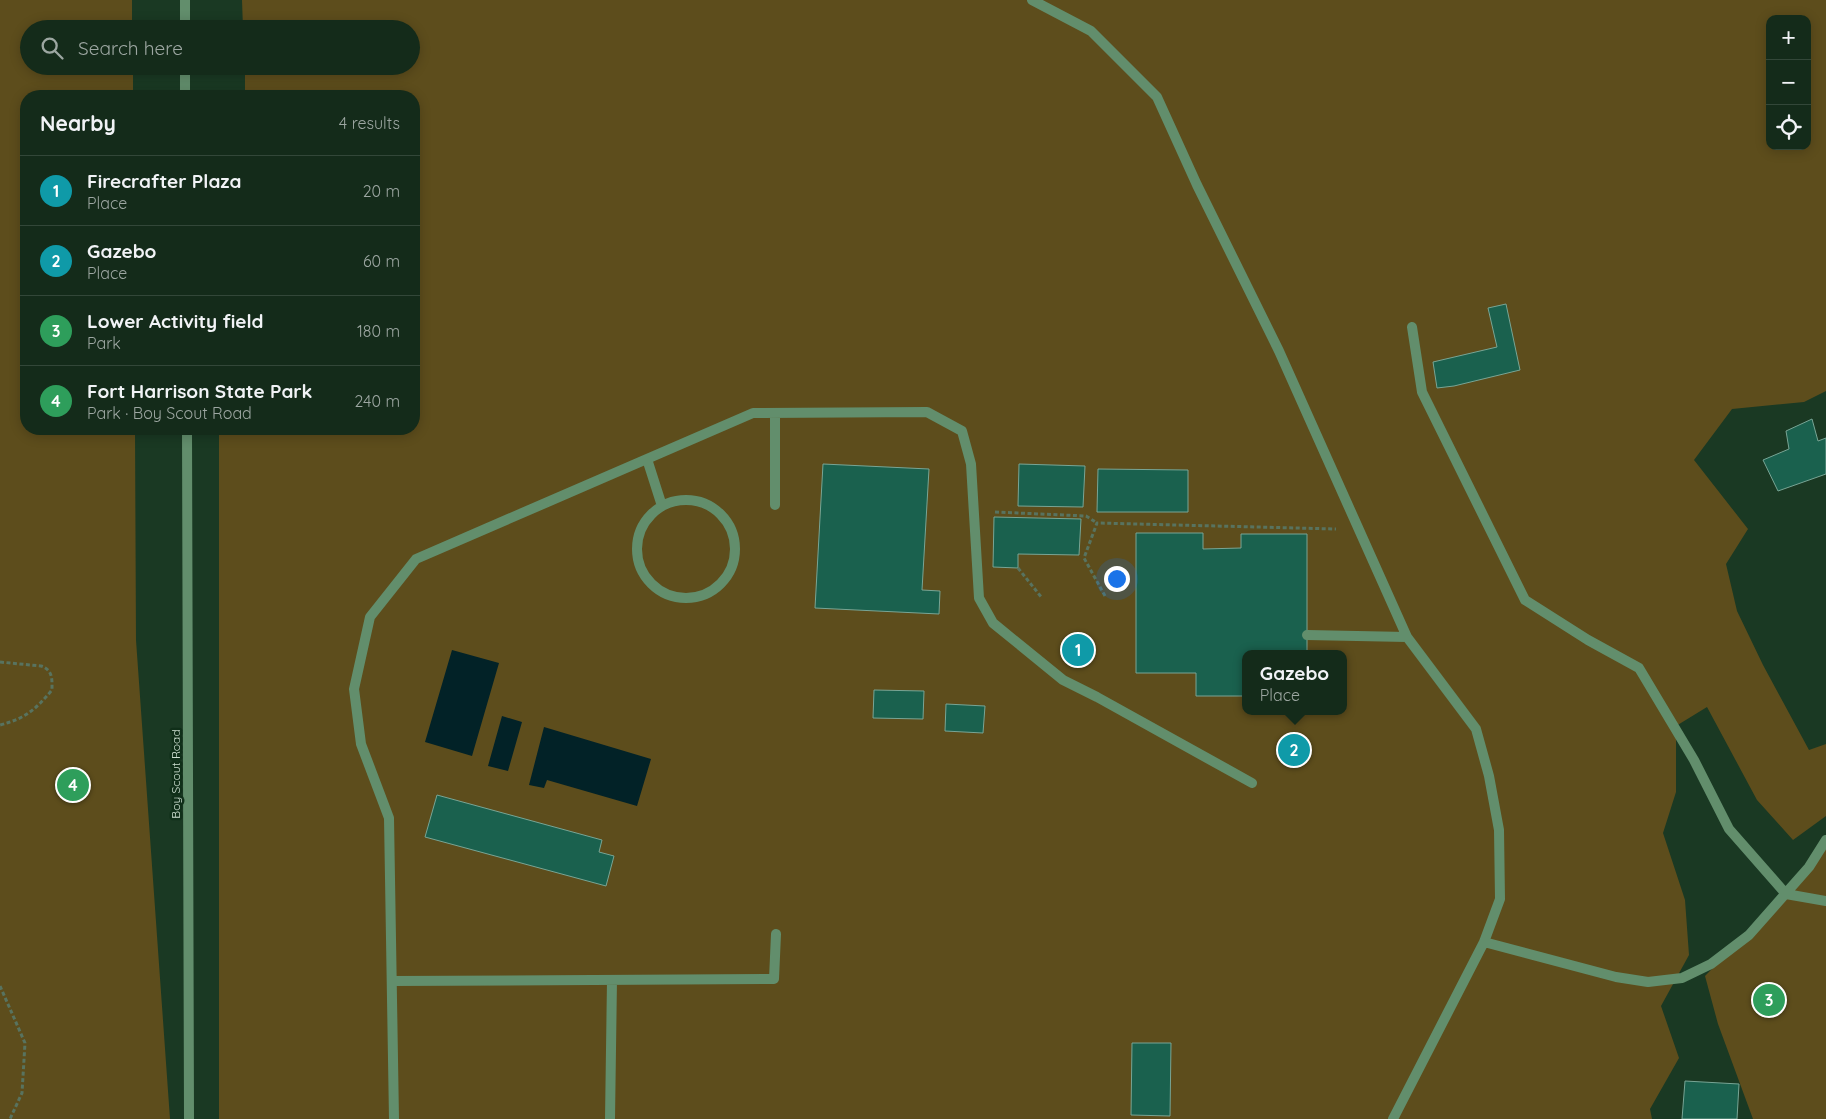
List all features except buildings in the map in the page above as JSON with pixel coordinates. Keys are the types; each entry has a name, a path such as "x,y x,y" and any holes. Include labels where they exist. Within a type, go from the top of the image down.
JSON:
{"street":[{"path":"185,0 185,20"},
{"path":"1032,0 1091,31 1157,97 1197,185 1279,351 1407,637 1476,729 1489,776 1499,830 1500,899 1484,942 1393,1119"},
{"path":"185,75 185,90"},
{"path":"1412,327 1422,392 1524,600 1588,640 1639,668 1694,760 1729,829 1786,894 1826,901"},
{"path":"394,1119 389,818 362,744 354,689 370,617 416,559 753,413 926,412 962,431 971,464 978,598 993,624 1063,680 1098,697 1252,783"},
{"path":"775,413 775,505"},
{"name":"Boy Scout Road","path":"187,435 189,1119"},
{"path":"647,459 662,506"},
{"path":"677,500 693,500 708,504 721,513 731,526 736,541 736,557 730,572 720,585 708,593 691,598 674,597 659,590 646,578 639,563 637,547 640,530 649,516 662,506 677,500"},
{"path":"1307,635 1407,637"},
{"path":"1484,942 1616,977 1648,982 1682,978 1711,964 1749,935 1809,867 1826,840"},
{"path":"392,981 774,979 776,934"},
{"path":"610,1119 612,980"}],"path":[{"path":"995,512 1086,516 1098,523 1359,530"},
{"path":"1098,523 1084,558 1104,596"},
{"path":"1018,568 1042,598"},
{"path":"0,662 41,666 48,668 52,675 52,690 41,703 28,715 0,725"},
{"path":"0,986 25,1043 22,1093 10,1119"}],"shaded area":[{"path":"0,0 132,0 132,20 20,20 20,75 133,75 133,90 20,90 20,435 135,435 136,640 170,1119 0,1119"},
{"path":"242,0 1826,0 1826,391 1804,402 1732,409 1694,460 1748,529 1726,564 1737,611 1763,665 1809,750 1826,744 1826,816 1793,840 1757,800 1707,707 1676,726 1676,792 1663,833 1685,900 1689,955 1661,1006 1679,1058 1650,1109 1652,1119 219,1119 219,435 420,435 420,90 245,90 245,75 420,75 420,20 243,20"},
{"path":"1826,840 1826,1119 1753,1119 1718,1024 1705,976 1791,888"}],"water":[{"path":"452,650 499,663 472,756 425,742"},
{"path":"502,716 522,722 508,771 488,766"},
{"path":"544,727 651,759 637,806 547,780 544,788 529,785"}],"place":[{"name":"Firecrafter Plaza","path":"1078,650"},
{"name":"Gazebo","path":"1294,750"},
{"name":"Fort Harrison State Park","path":"73,785"},
{"name":"Lower Activity field","path":"1769,1000"}]}
